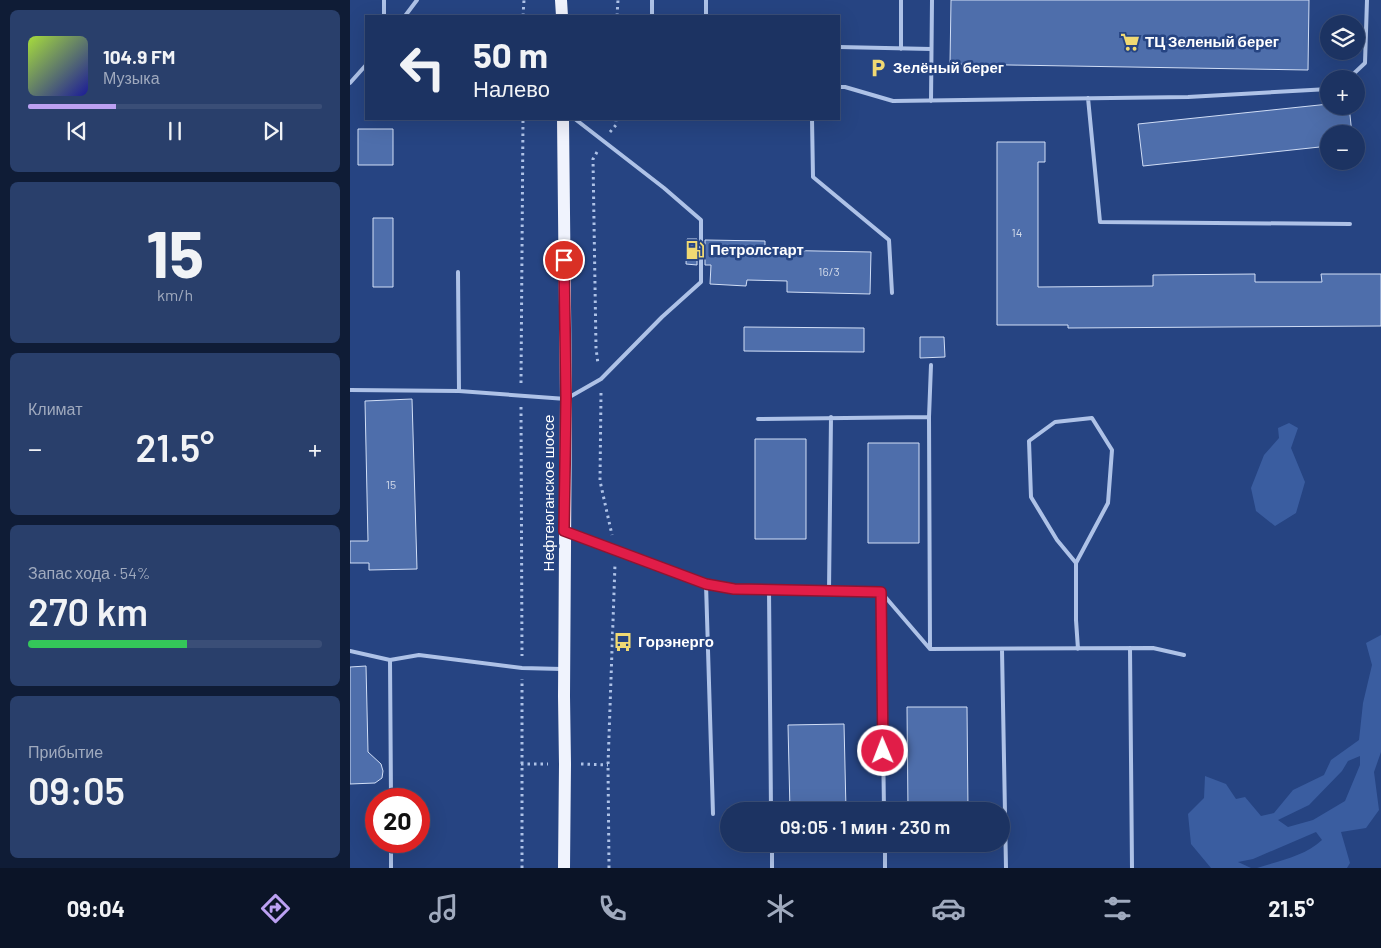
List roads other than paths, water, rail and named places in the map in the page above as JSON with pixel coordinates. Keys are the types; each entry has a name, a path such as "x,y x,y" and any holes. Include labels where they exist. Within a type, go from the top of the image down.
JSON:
{"main road":[{"path":"561,0 562,15"},
{"name":"Нефтеюганское шоссе","path":"563,120 566,398 564,868"}],"lane":[{"path":"384,0 384,15"},
{"path":"406,15 418,0"},
{"path":"652,0 652,15"},
{"path":"706,0 706,15"},
{"path":"901,49 902,0"},
{"path":"931,101 932,0"},
{"path":"1358,70 1365,63 1366,0"},
{"path":"840,47 931,49"},
{"path":"350,83 365,66"},
{"path":"350,74 354,78"},
{"path":"840,87 893,101 1188,98 1320,91"},
{"path":"1088,98 1100,222 1350,224"},
{"path":"350,390 459,391 566,398 601,379 662,317 701,282 701,220 664,188 576,120"},
{"path":"812,120 813,177 889,240 892,293"},
{"path":"458,272 459,391"},
{"path":"930,649 929,417 931,365"},
{"path":"828,591 831,417"},
{"path":"758,418 929,417"},
{"path":"1076,563 1057,540 1031,496 1028,441 1056,422 1092,418 1112,450 1108,503 1076,563 1078,649"},
{"path":"564,531 706,584 734,589 881,592 930,649 1153,648 1184,655"},
{"path":"706,584 713,814"},
{"path":"769,590 771,802"},
{"path":"881,592 884,802"},
{"path":"1130,648 1132,868"},
{"path":"1002,650 1006,868"},
{"path":"350,651 390,660 419,655 522,668 564,669"},
{"path":"390,660 391,788"},
{"path":"772,852 772,868"},
{"path":"885,852 885,868"},
{"path":"391,853 391,868"}],"place":[{"name":"ТЦ Зеленый берег","path":"1130,42"},
{"name":"Зелёный берег","path":"878,68"},
{"name":"Петролстарт","path":"695,250"},
{"name":"Горэнерго","path":"623,642"}]}
